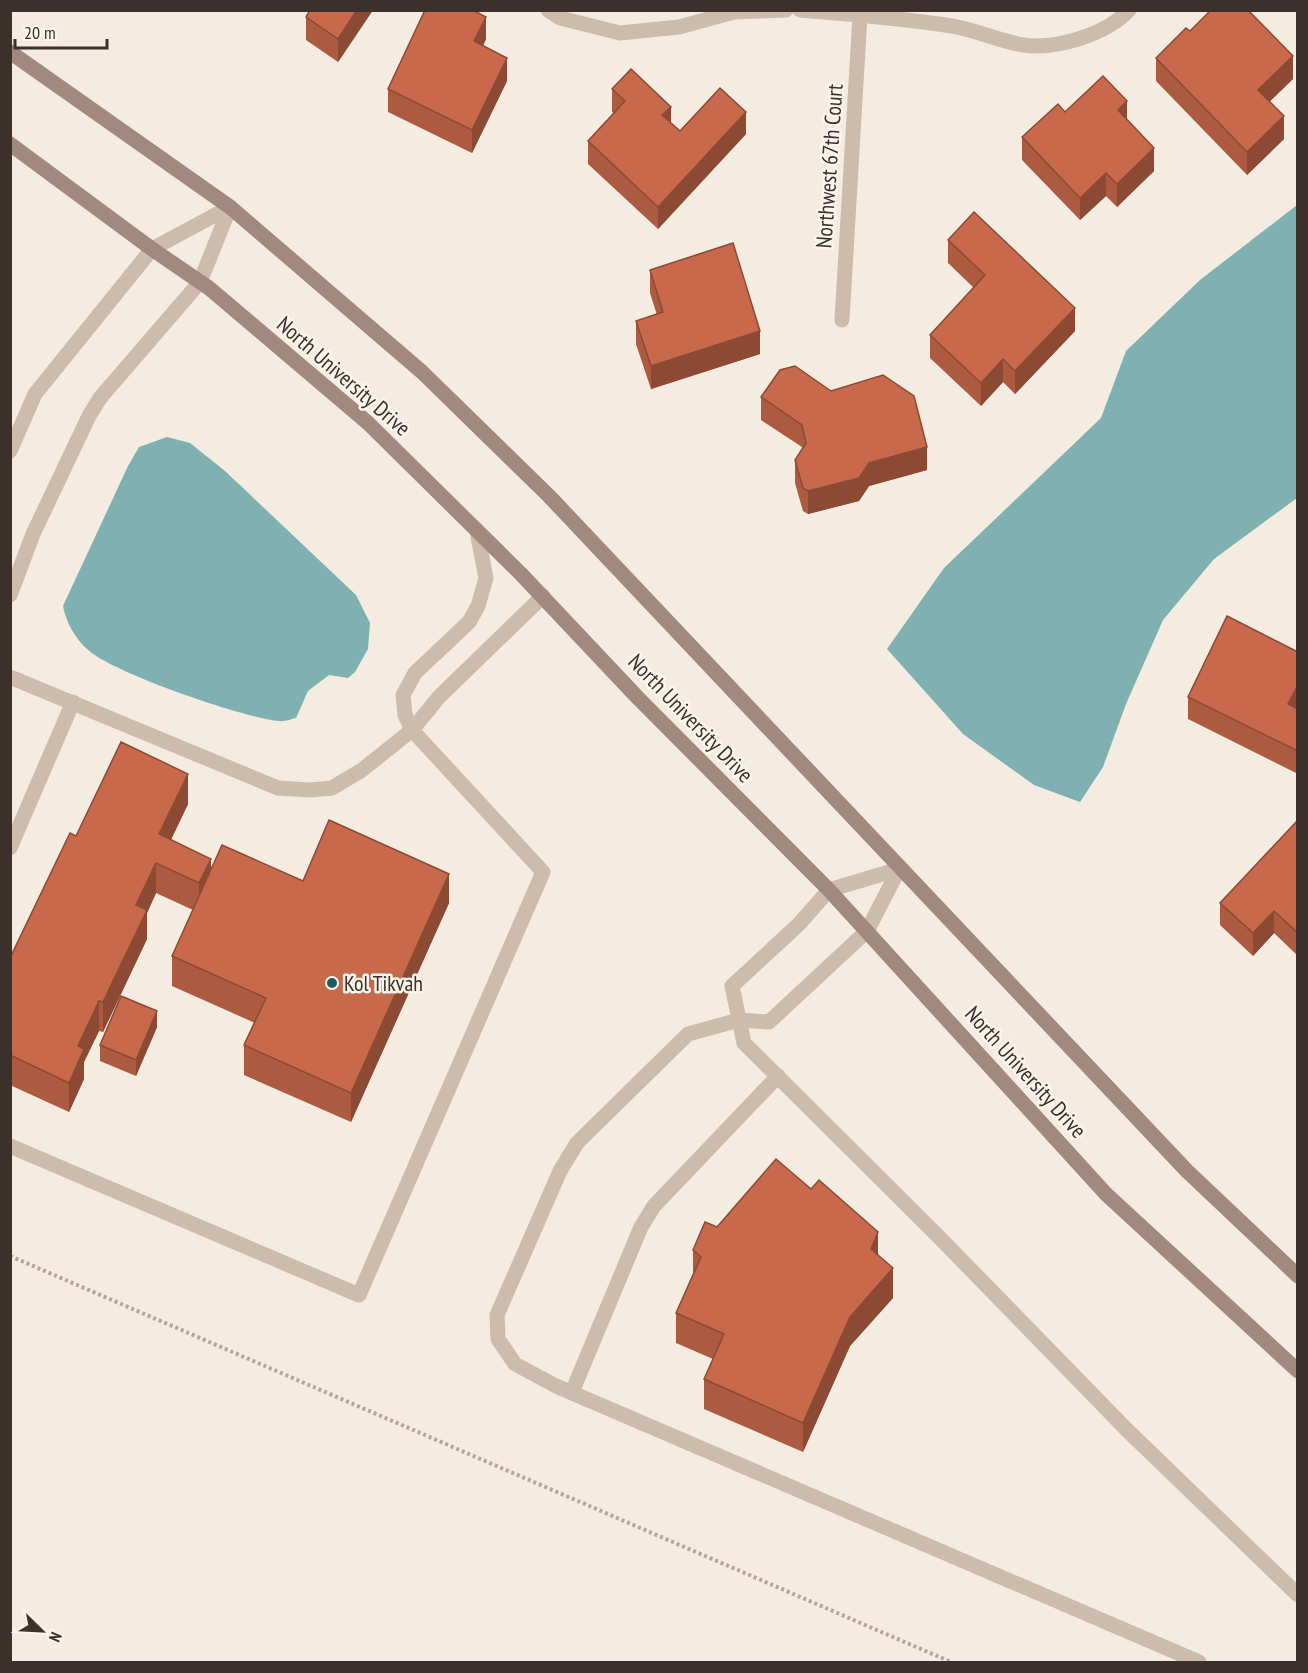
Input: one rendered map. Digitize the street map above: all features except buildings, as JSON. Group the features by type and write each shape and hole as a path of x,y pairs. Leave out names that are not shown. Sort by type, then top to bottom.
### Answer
{"main road":[{"name":"North University Drive","path":"10,52 230,207 422,372 549,496 899,869 1187,1171 1298,1276"},
{"name":"North University Drive","path":"10,144 200,282 368,423 543,596 638,698 829,890 1106,1194 1298,1371"}],"street":[{"path":"548,10 560,18 620,33 678,27 734,12 786,10"},
{"path":"800,10 954,27 1025,45 1072,42 1118,22 1129,10"},
{"name":"Northwest 67th Court","path":"842,320 860,15"},
{"path":"10,451 35,394 152,249 230,207"},
{"path":"10,595 33,534 89,416 100,398 200,282 230,207"},
{"path":"10,1146 358,1295 543,872 412,730 405,715 403,695 415,673 469,622 478,606 486,578 477,531"},
{"path":"10,677 278,788 310,790 332,788 362,770 412,730 439,697 543,596"},
{"path":"10,848 73,702"},
{"path":"899,869 829,890 799,924 732,986 744,1043 939,1237 1127,1430 1298,1595"},
{"path":"899,869 867,931 769,1022 739,1020 688,1034 577,1143 560,1171 496,1315 498,1339 515,1364 572,1392 1199,1662"},
{"path":"572,1392 641,1227 654,1206 777,1076"}],"path":[{"path":"10,1256 951,1662"}],"water":[{"path":"1297,205 1297,498 1214,559 1163,620 1126,704 1103,767 1080,802 1034,785 963,734 887,649 944,568 1101,418 1126,351 1200,280"},
{"path":"167,437 190,443 225,471 356,595 370,623 368,649 355,672 348,678 329,675 308,691 296,718 281,721 237,712 122,670 100,659 87,649 69,624 63,606 128,466 139,447"}],"place":[{"name":"Kol Tikvah","path":"332,983"}]}
